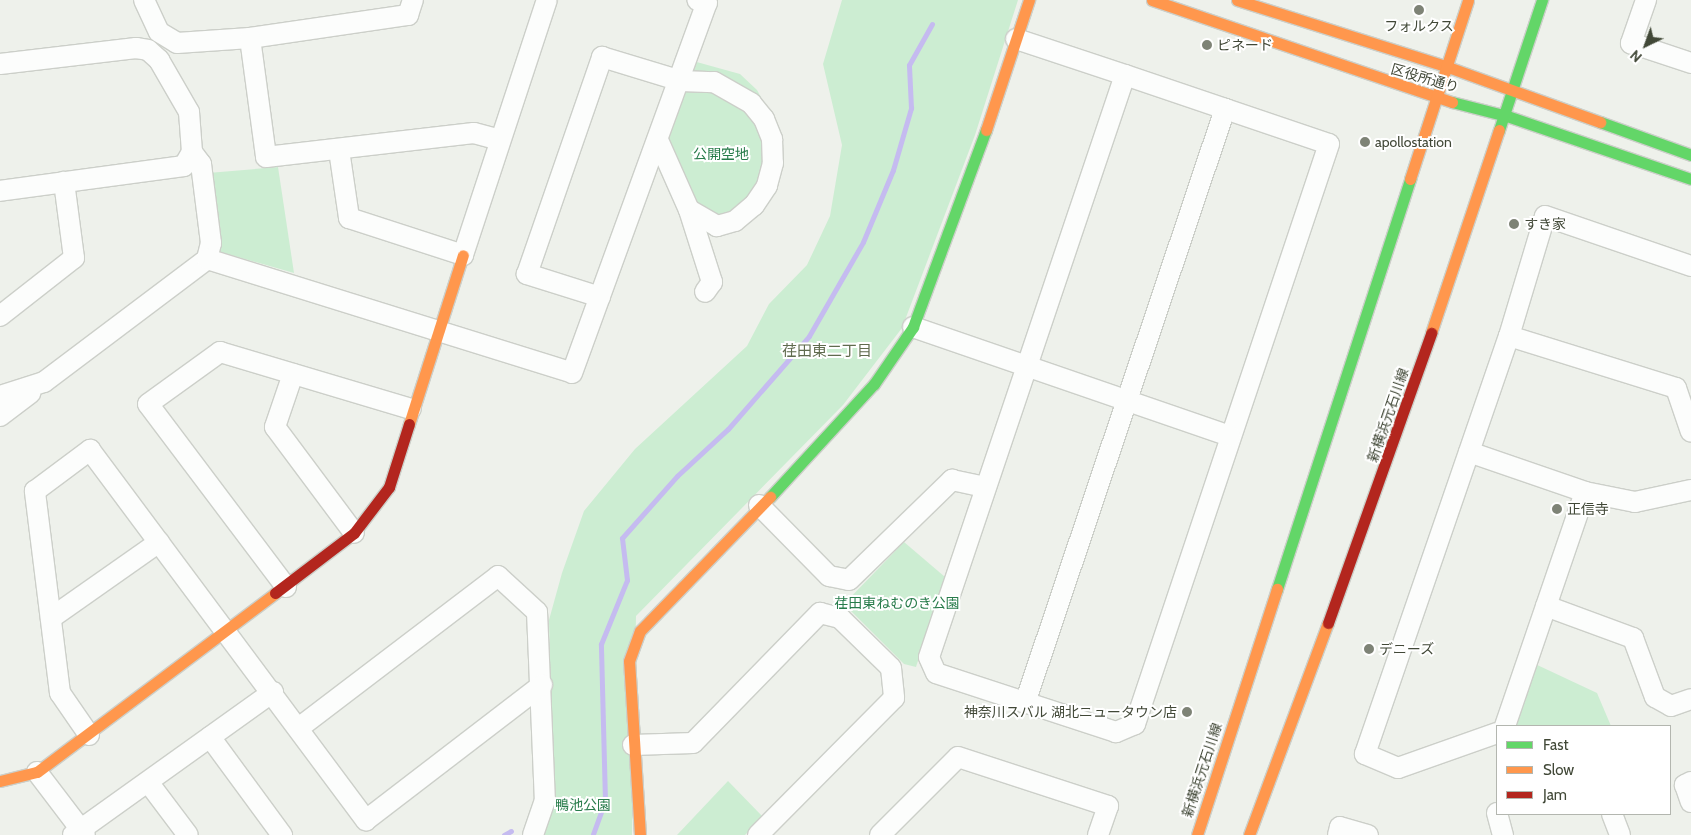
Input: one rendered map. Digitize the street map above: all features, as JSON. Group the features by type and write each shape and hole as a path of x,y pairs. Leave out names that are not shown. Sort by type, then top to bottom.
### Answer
{"street":[{"path":"144,0 158,32 177,43 250,38 408,15 413,0"},
{"path":"0,781 37,772 228,632 354,533 389,487 411,409 439,332 547,0"},
{"path":"207,259 572,373 681,81 707,3 697,0"},
{"path":"640,835 629,661 640,631 850,412 913,327 1029,0"},
{"name":"区役所通り","path":"1152,0 1438,97 1506,116 1691,179"},
{"name":"区役所通り","path":"1237,0 1448,67 1691,155"},
{"name":"新横浜元石川線","path":"1197,835 1448,67 1468,0"},
{"name":"新横浜元石川線","path":"1249,835 1394,445 1506,116 1542,0"},
{"path":"1646,0 1632,43 1691,63"},
{"path":"250,38 266,156 339,150 474,132 500,140"},
{"path":"1016,39 1125,75 1329,144 1135,724 1116,732 936,674 929,657 1023,366 1125,75"},
{"path":"0,64 148,50 159,60 189,112 192,152 201,164 211,243 207,259 0,416"},
{"path":"600,297 527,274 602,57 681,81 714,82 734,90 751,103 772,139 773,163 767,186 736,221 717,226 689,210"},
{"path":"1025,703 1224,109"},
{"path":"658,140 689,210 712,282 705,292"},
{"path":"339,150 349,218 463,255"},
{"path":"0,191 184,166 192,152"},
{"path":"0,316 74,258 64,182"},
{"path":"1496,733 1398,768 1365,754 1509,336 1545,216 1691,266"},
{"path":"913,327 1230,436"},
{"path":"1509,336 1676,388 1691,432"},
{"path":"286,587 148,404 220,352 411,409"},
{"path":"293,374 275,427 354,533"},
{"path":"0,396 44,382"},
{"path":"89,735 60,693 35,491 90,450 274,692 366,820 542,685"},
{"path":"1469,452 1585,492 1635,502 1691,490"},
{"path":"760,505 830,576 849,580 952,480 984,487"},
{"path":"1505,725 1585,492"},
{"path":"51,618 159,542"},
{"path":"300,727 498,576 537,612 542,685 546,800 533,835"},
{"path":"1546,606 1633,638 1655,697 1671,706 1691,699"},
{"path":"633,745 693,743 820,613 840,618 890,668 894,698 758,835"},
{"path":"37,772 80,834 148,782 274,692"},
{"path":"210,737 282,835"},
{"path":"880,835 958,757 1108,806 1098,835"},
{"path":"148,782 188,835"},
{"path":"1691,782 1684,785 1691,802"},
{"path":"1498,815 1503,835"},
{"path":"1612,815 1620,835"},
{"path":"1338,835 1340,826 1368,835"}],"green space":[{"name":"鴨池公園","path":"842,0 1018,0 975,135 902,328 843,405 636,616 632,835 540,835 553,806 549,620 562,573 584,511 635,449 747,346 769,304 807,265 830,216 842,145 823,64"},
{"name":"公開空地","path":"693,61 740,74 757,90 778,128 781,156 719,233 688,233 658,157"},
{"path":"278,167 294,273 217,251 208,173"},
{"name":"荏田東ねむのき公園","path":"904,542 945,577 916,667 904,664 844,604"},
{"path":"1533,663 1597,693 1611,725 1513,725"},
{"path":"728,781 763,817 745,835 677,835"}],"waterway":[{"path":"593,834 605,801 601,644 627,580 622,538 677,476 728,429 809,336 863,242 893,170 911,108 909,65 932,24"},
{"path":"504,835 511,831"}],"traffic: fast":[{"path":"1499,130 1542,0"},
{"path":"1452,102 1507,116 1691,179"},
{"path":"1600,122 1691,155"},
{"path":"770,497 874,384 913,327 986,130"},
{"path":"1277,589 1410,179"}],"traffic: slow":[{"path":"986,130 1029,0"},
{"path":"1152,0 1452,102"},
{"path":"1237,0 1448,67 1600,122"},
{"path":"1410,179 1468,0"},
{"path":"1431,333 1499,130"},
{"path":"409,424 463,255"},
{"path":"640,835 629,661 640,631 770,497"},
{"path":"1197,835 1277,589"},
{"path":"0,781 37,772 275,593"},
{"path":"1249,835 1328,623"}],"traffic: jam":[{"path":"1328,623 1431,333"},
{"path":"275,593 354,533 389,487 409,424"}],"place":[{"name":"フォルクス","path":"1419,10"},
{"name":"ピネード","path":"1207,45"},
{"name":"apollostation","path":"1365,142"},
{"name":"すき家","path":"1514,224"},
{"name":"正信寺","path":"1557,509"},
{"name":"デニーズ","path":"1369,649"},
{"name":"神奈川スバル 湖北ニュータウン店","path":"1187,712"}],"district":[{"name":"荏田東二丁目","path":"827,352"}]}
